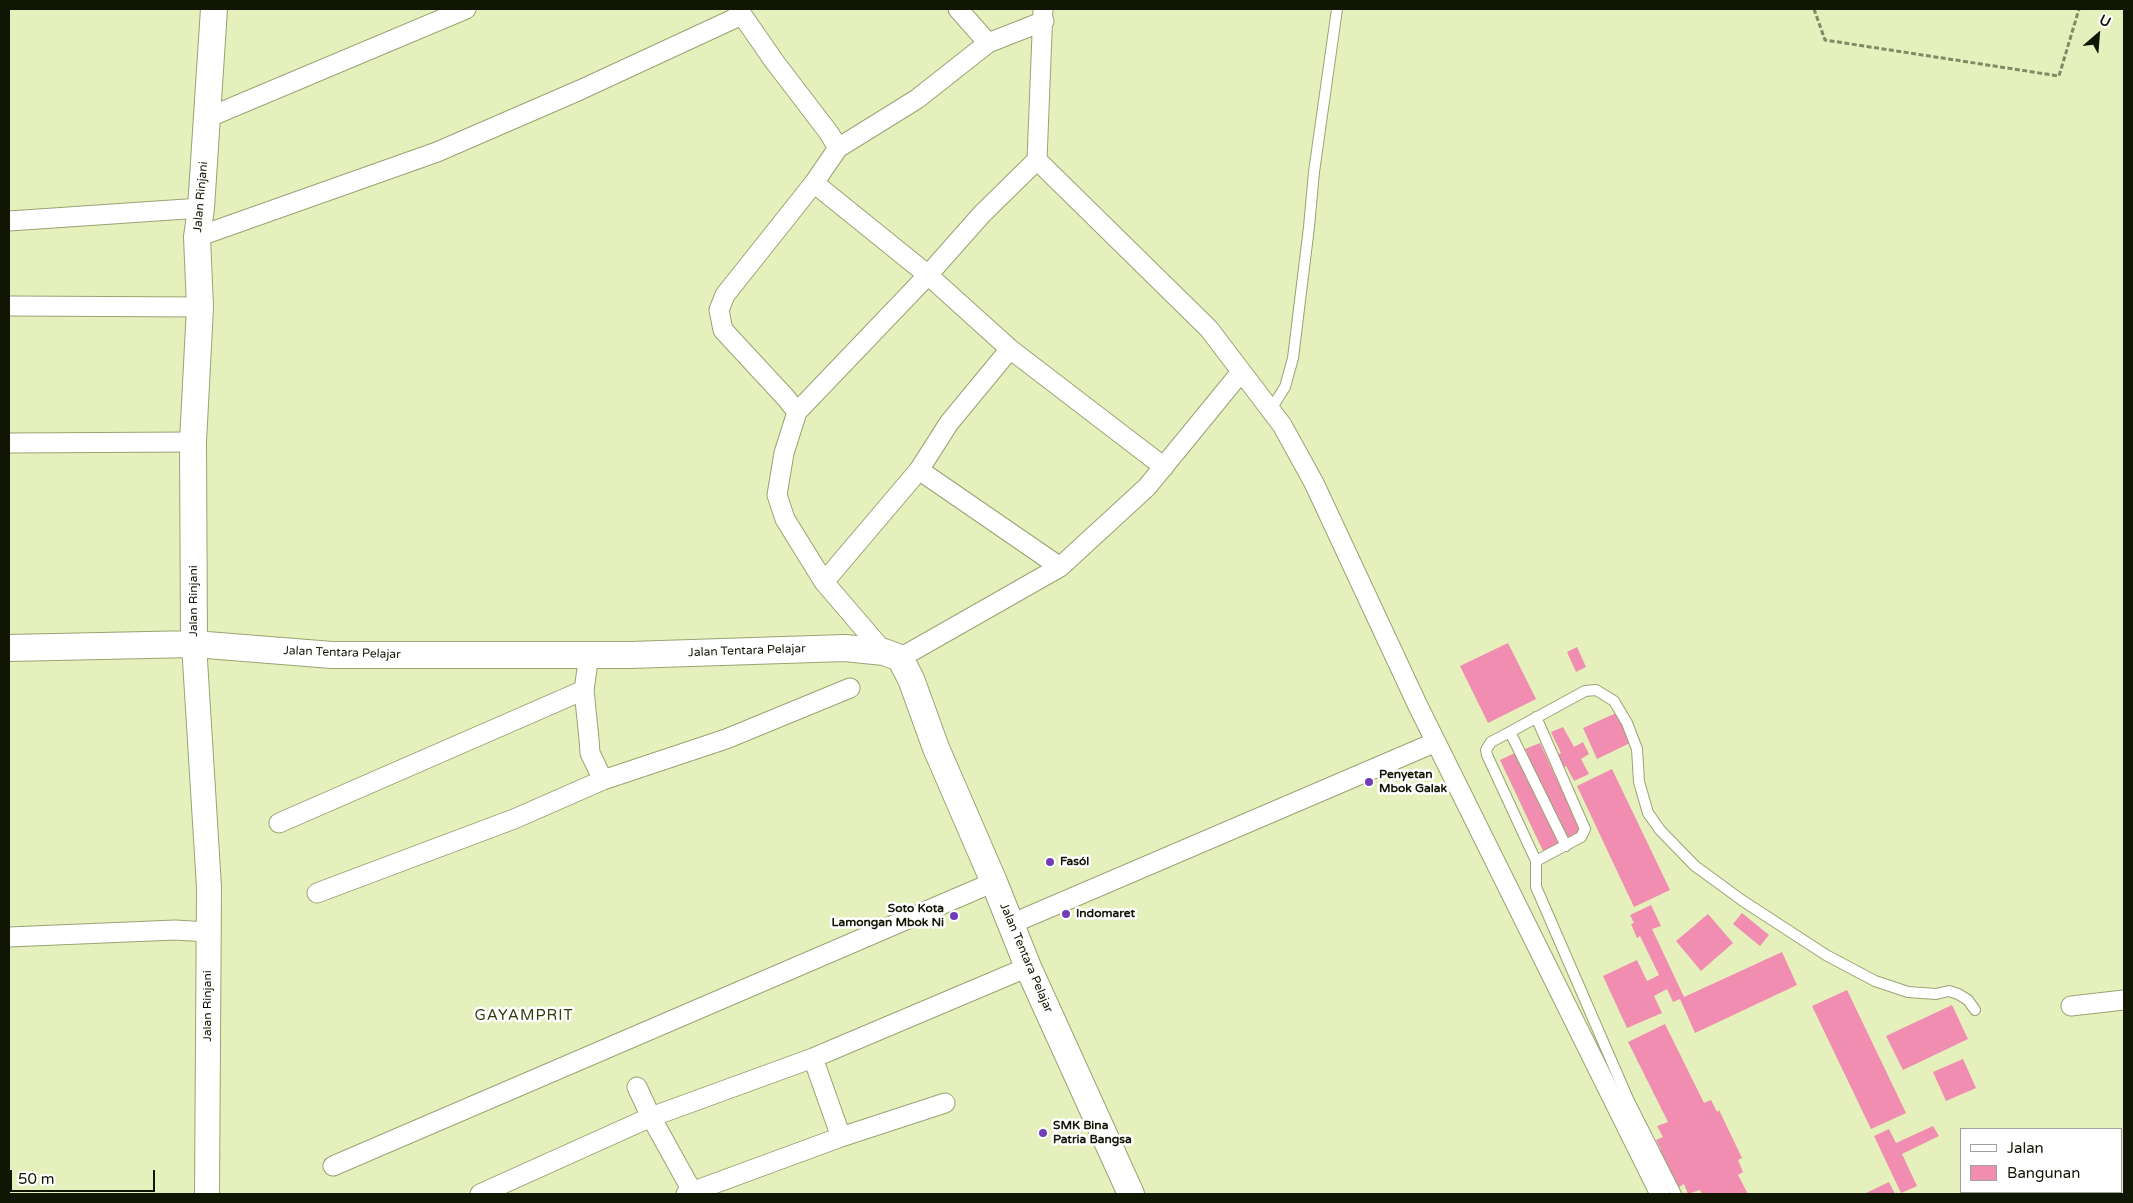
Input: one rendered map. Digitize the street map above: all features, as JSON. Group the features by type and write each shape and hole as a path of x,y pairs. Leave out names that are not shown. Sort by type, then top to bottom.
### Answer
{"main road":[{"name":"Jalan Rinjani","path":"194,644 193,442 200,307 197,237 201,208 214,9"},
{"name":"Jalan Tentara Pelajar","path":"9,648 194,644 332,655 589,655 845,648 892,655 911,679 936,748 994,882 1028,967 1131,1194"}],"street":[{"path":"207,118 466,9"},
{"path":"958,9 988,43"},
{"path":"197,237 437,152 580,90 740,12 838,148"},
{"path":"797,412 723,330 719,310 724,295 814,183 838,148 917,99 988,43 1044,15 1037,160 982,214 928,275 797,412 784,453 777,494 785,519 824,582 892,655 1060,568 1147,487 1241,372"},
{"path":"1037,160 1209,329 1282,425 1314,483 1436,742 1660,1194"},
{"path":"814,183 928,275 1010,349 1164,467"},
{"path":"9,220 201,208"},
{"path":"9,306 200,307"},
{"path":"824,582 919,470 949,423 1010,349"},
{"path":"9,443 193,442"},
{"path":"919,470 1060,568"},
{"name":"Jalan Rinjani","path":"194,644 209,887 208,1194"},
{"path":"589,655 584,690 590,753 603,780"},
{"path":"317,893 514,819 603,780 726,739 850,688"},
{"path":"279,823 584,690"},
{"path":"1011,924 1436,742"},
{"path":"333,1166 994,882"},
{"path":"9,937 175,930 208,932"},
{"path":"480,1194 651,1117 813,1058 1028,967"},
{"path":"2071,1006 2124,1000"},
{"path":"813,1058 842,1137"},
{"path":"637,1088 689,1193 842,1137 945,1103"}],"lane":[{"path":"1271,409 1285,387 1293,358 1314,172 1337,9"},
{"path":"1676,1194 1628,1099 1536,887 1536,861 1487,755 1486,750 1491,742 1585,691 1596,690 1614,701 1627,723 1637,749 1639,782 1648,814 1660,830 1695,866 1743,901 1826,955 1875,981 1908,992 1936,994 1949,991 1968,1000 1975,1010"},
{"path":"1536,717 1585,825 1581,837 1536,861"},
{"path":"1510,732 1566,846"}],"path":[{"path":"1814,9 1825,40 2059,76 2079,9"}],"building":[{"path":"1508,643 1536,699 1488,723 1460,666"},
{"path":"1577,647 1586,667 1576,672 1567,652"},
{"path":"1616,713 1630,743 1597,759 1583,728"},
{"path":"1563,727 1574,747 1583,742 1589,754 1581,759 1589,774 1574,781 1566,766 1563,768 1557,755 1561,753 1551,732"},
{"path":"1540,743 1582,834 1567,841 1525,749"},
{"path":"1517,752 1560,843 1543,851 1500,760"},
{"path":"1612,769 1670,890 1634,907 1577,786"},
{"path":"1651,905 1661,926 1652,929 1684,997 1782,952 1797,985 1695,1033 1680,999 1673,1002 1667,989 1654,996 1662,1013 1627,1028 1603,976 1637,960 1647,981 1659,975 1640,936 1637,938 1631,924 1634,923 1630,915"},
{"path":"1742,913 1769,935 1760,946 1733,924"},
{"path":"1708,914 1733,943 1701,971 1676,941"},
{"path":"1847,990 1906,1113 1871,1129 1812,1006"},
{"path":"1952,1005 1968,1039 1903,1070 1886,1036"},
{"path":"1665,1024 1704,1103 1711,1100 1717,1112 1719,1110 1742,1158 1738,1160 1743,1172 1738,1175 1748,1194 1702,1194 1700,1190 1688,1194 1684,1184 1679,1187 1674,1178 1670,1180 1656,1152 1661,1150 1656,1140 1663,1137 1657,1126 1668,1122 1628,1042"},
{"path":"1963,1059 1976,1088 1946,1101 1933,1072"},
{"path":"1933,1126 1939,1136 1902,1154 1917,1186 1901,1193 1874,1136 1889,1129 1896,1143"},
{"path":"1889,1182 1895,1194 1864,1194"}],"place":[{"name":"Penyetan Mbok Galak","path":"1369,782"},
{"name":"Fasól","path":"1050,862"},
{"name":"Indomaret","path":"1066,914"},
{"name":"Soto Kota Lamongan Mbok Ni","path":"954,916"},
{"name":"SMK Bina Patria Bangsa","path":"1043,1133"}],"district":[{"name":"GAYAMPRIT","path":"524,1016"}]}
